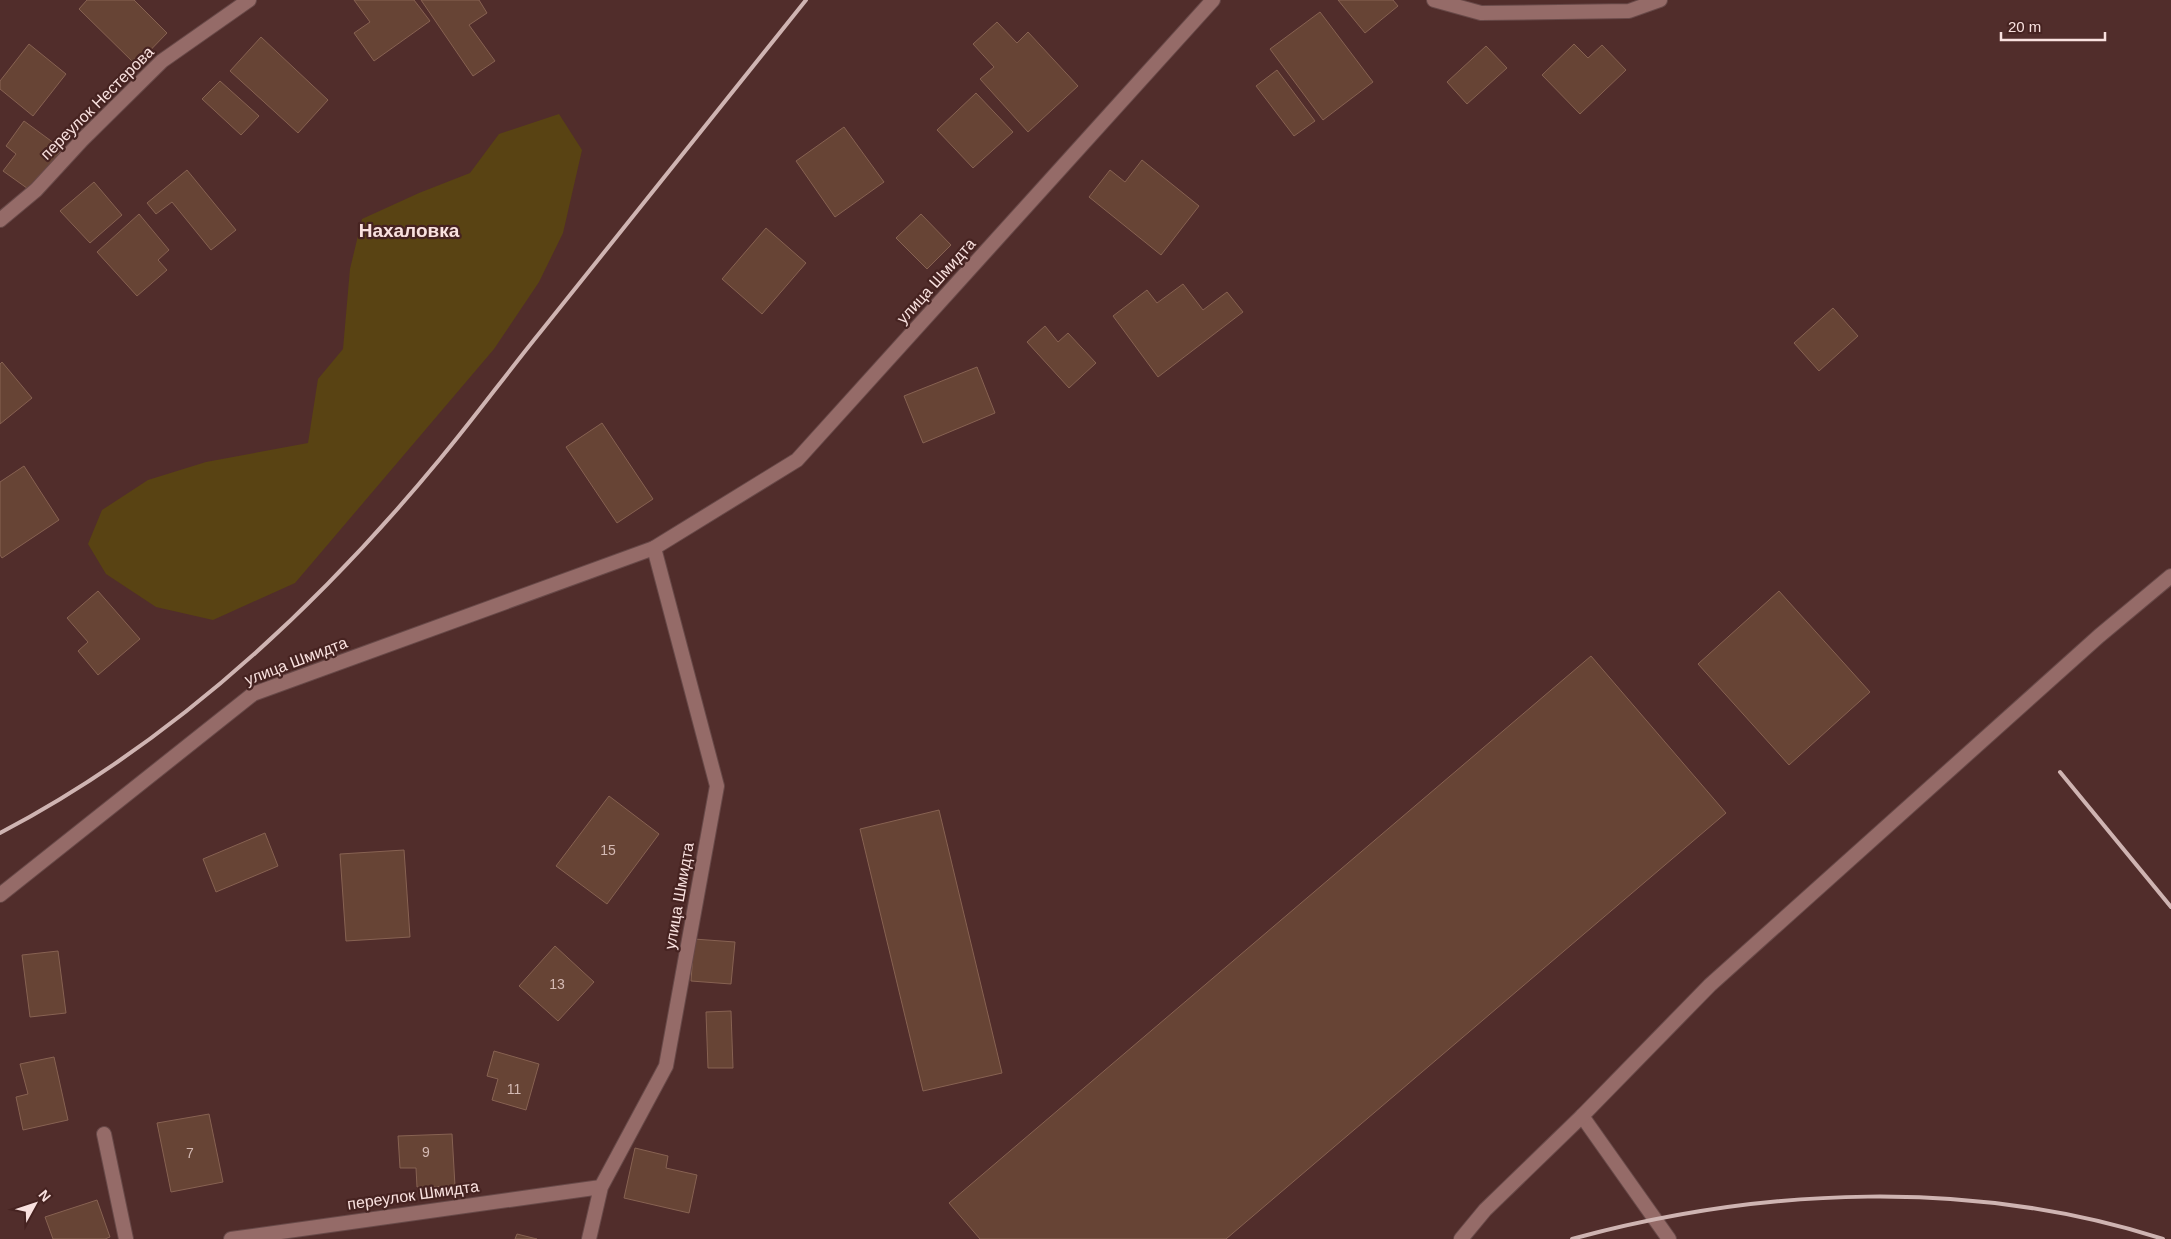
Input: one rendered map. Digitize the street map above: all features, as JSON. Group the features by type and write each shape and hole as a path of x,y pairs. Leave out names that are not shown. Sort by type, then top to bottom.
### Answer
{"street":[{"name":"переулок Нестерова","path":"0,220 36,190 82,140 162,62 249,0"},
{"name":"улица Шмидта","path":"0,895 253,694 654,548 797,460 1213,0"},
{"path":"1434,0 1480,13 1630,11 1660,0"},
{"name":"улица Шмидта","path":"589,1239 601,1187 666,1066 717,786 654,548"},
{"path":"1461,1239 1485,1210 1582,1116 1710,986 2099,636 2171,576"},
{"path":"1582,1116 1669,1239"},
{"path":"104,1134 126,1239"},
{"name":"переулок Шмидта","path":"230,1239 601,1187"}],"shaded area":[{"path":"559,114 582,150 563,233 539,282 494,349 295,583 213,620 156,607 106,574 88,544 102,510 148,480 206,462 308,443 318,379 343,349 350,269 362,219 419,193 470,173 499,134"}],"building":[{"path":"87,0 134,0 167,33 136,65 79,9"},
{"path":"354,0 414,0 430,21 374,61 354,33 370,22"},
{"path":"421,0 479,0 487,13 469,25 495,61 473,76"},
{"path":"1338,0 1393,0 1398,6 1365,33"},
{"path":"1320,12 1373,82 1323,120 1270,49"},
{"path":"997,22 1017,43 1028,32 1078,86 1028,132 980,79 994,67 973,44"},
{"path":"261,37 328,100 298,133 230,71"},
{"path":"29,44 66,74 33,116 0,89 0,81"},
{"path":"1574,44 1588,58 1602,45 1626,70 1580,114 1542,75"},
{"path":"1486,46 1507,68 1467,104 1447,82"},
{"path":"1277,70 1315,121 1294,136 1256,86"},
{"path":"220,81 259,116 241,135 202,99"},
{"path":"976,93 1013,132 973,168 937,130"},
{"path":"24,121 62,149 31,191 3,171 16,154 6,146"},
{"path":"844,127 884,182 835,217 796,161"},
{"path":"1142,160 1199,206 1161,255 1089,197 1110,170 1125,182"},
{"path":"187,170 236,230 211,250 172,202 156,214 147,203"},
{"path":"94,182 122,215 90,243 60,211"},
{"path":"139,214 169,250 158,260 167,270 137,296 97,252"},
{"path":"921,214 951,245 927,269 896,238"},
{"path":"766,228 806,263 762,314 722,279"},
{"path":"1183,284 1203,310 1227,292 1243,312 1158,377 1113,316 1147,290 1157,303"},
{"path":"1833,308 1858,336 1819,371 1794,343"},
{"path":"1045,326 1058,342 1068,333 1096,363 1069,388 1027,342"},
{"path":"2,362 32,398 0,424 0,364"},
{"path":"977,367 995,413 923,443 904,396"},
{"path":"602,423 653,499 617,523 566,447"},
{"path":"24,466 59,520 2,558 0,555 0,482"},
{"path":"98,591 140,639 98,675 78,651 88,642 67,618"},
{"path":"1779,591 1870,692 1789,765 1698,664"},
{"path":"1591,656 1726,813 1226,1239 980,1239 949,1203"},
{"path":"609,796 659,834 607,904 556,866"},
{"path":"939,810 1002,1073 923,1091 860,829"},
{"path":"265,833 278,866 216,892 203,859"},
{"path":"404,850 410,937 346,941 340,854"},
{"path":"694,939 735,942 731,984 691,981"},
{"path":"555,946 594,982 558,1021 519,986"},
{"path":"58,951 66,1013 30,1017 22,955"},
{"path":"731,1011 733,1068 708,1068 706,1012"},
{"path":"494,1051 539,1064 526,1110 492,1100 498,1079 487,1076"},
{"path":"54,1057 68,1120 23,1130 16,1097 28,1094 20,1064"},
{"path":"209,1114 223,1182 171,1192 157,1123"},
{"path":"452,1134 455,1186 417,1187 416,1168 400,1168 398,1136"},
{"path":"635,1148 668,1156 666,1168 697,1175 689,1213 624,1198"},
{"path":"97,1200 110,1237 105,1239 53,1239 45,1217"},
{"path":"517,1234 537,1239 515,1239"}],"railway":[{"path":"0,833 63,797 124,758 182,714 238,668 344,568 453,443 806,0"},
{"path":"2060,772 2171,907"},
{"path":"1572,1239 1644,1222 1718,1208 1793,1200 1868,1197 1943,1198 2017,1206 2091,1219 2163,1239"}],"district":[{"name":"Нахаловка","path":"409,230"}]}
